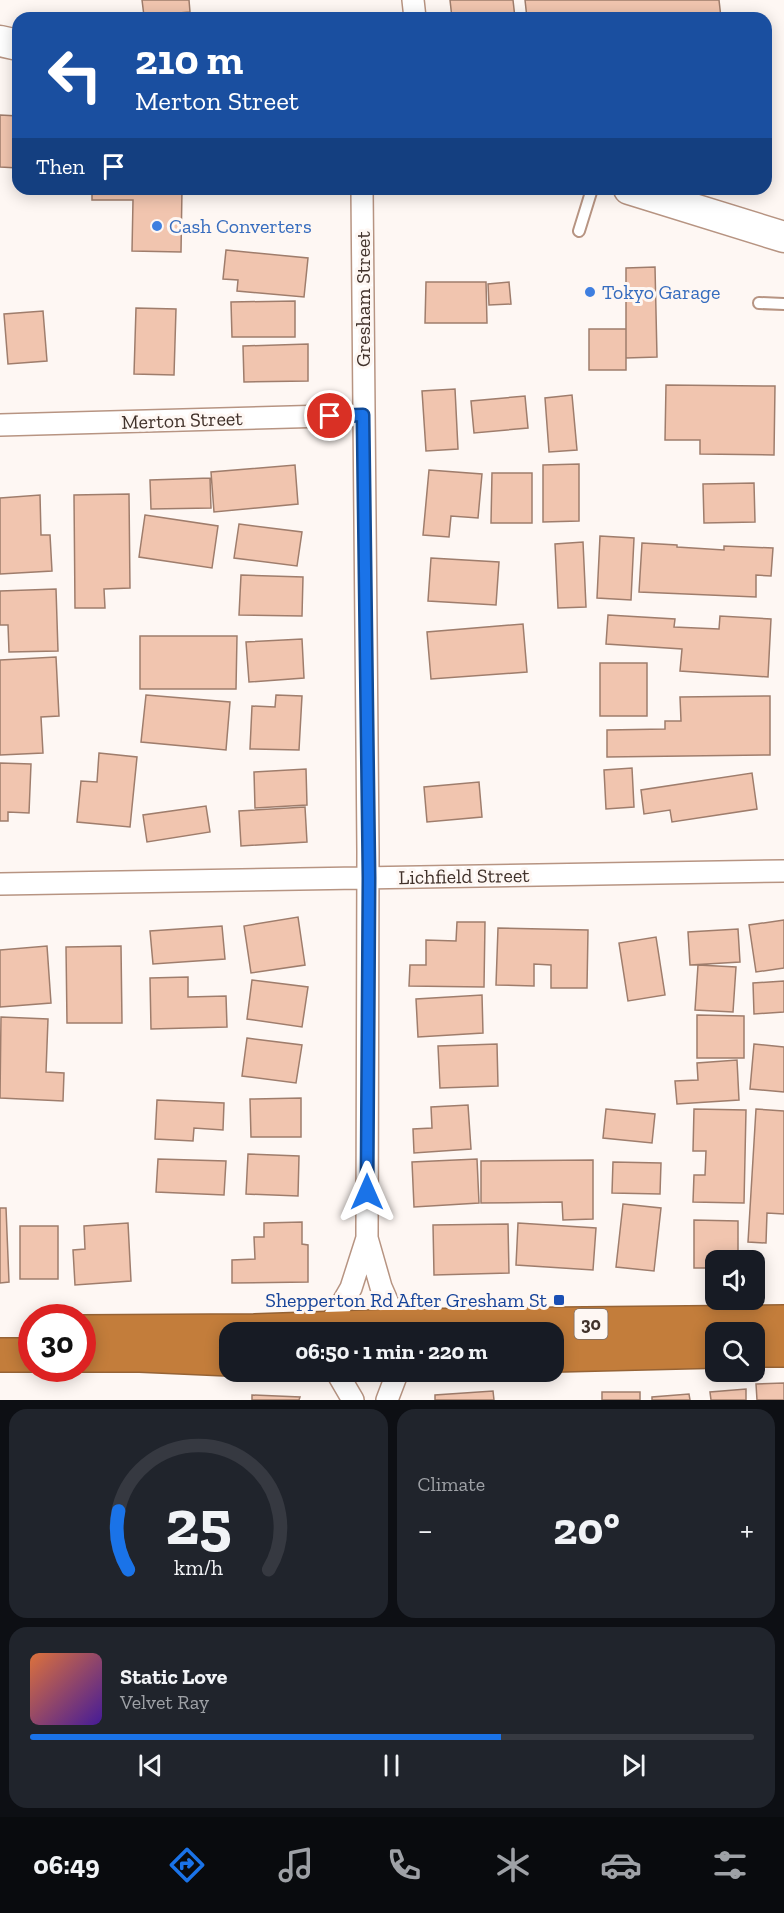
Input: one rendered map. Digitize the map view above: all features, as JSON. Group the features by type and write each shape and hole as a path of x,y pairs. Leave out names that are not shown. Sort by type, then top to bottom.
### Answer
{"highway":[{"name":"30","path":"564,1324 784,1322"},
{"name":"30","path":"96,1332 219,1331"},
{"path":"0,1332 18,1332"},
{"path":"765,1350 784,1350"},
{"name":"30","path":"564,1355 705,1351"},
{"path":"0,1355 18,1355"},
{"path":"96,1355 219,1359"}],"main road":[{"path":"671,195 784,237"}],"street":[{"name":"Gresham Street","path":"362,195 369,878 367,1238 381,1287 396,1322"},
{"name":"Merton Street","path":"0,425 363,415"},
{"name":"Lichfield Street","path":"0,884 784,871"},
{"name":"Gresham Street","path":"331,1322 351,1288 367,1238"},
{"path":"342,1382 352,1400"},
{"path":"387,1400 394,1382"}],"lane":[{"path":"579,231 590,195"},
{"path":"759,303 784,304"}],"building":[{"path":"142,0 189,0 190,12 144,12"},
{"path":"450,0 513,0 514,12 451,12"},
{"path":"525,0 719,0 720,12 526,12"},
{"path":"0,115 12,116 12,168 0,167"},
{"name":"Cash Converters","path":"92,195 182,195 181,252 132,251 133,200 92,200"},
{"path":"226,250 308,258 304,297 237,291 238,280 223,279"},
{"path":"655,267 657,357 626,358 626,268"},
{"path":"426,282 486,282 487,323 425,323"},
{"path":"509,282 511,304 489,305 488,284"},
{"path":"295,301 295,337 232,337 231,302"},
{"path":"136,308 176,309 174,375 134,374"},
{"path":"43,311 47,361 8,364 4,314"},
{"path":"589,329 626,329 626,370 589,370"},
{"path":"308,344 308,381 244,382 243,346"},
{"path":"666,385 775,386 774,455 700,454 700,440 665,440"},
{"path":"455,389 458,449 426,451 422,391"},
{"path":"572,395 577,450 549,452 545,398"},
{"path":"525,396 528,428 474,433 471,401"},
{"path":"579,464 579,521 543,522 543,465"},
{"path":"295,465 298,504 214,512 211,472"},
{"path":"429,470 482,474 478,518 451,516 449,537 423,535"},
{"path":"492,473 532,473 532,523 491,523"},
{"path":"210,478 211,508 151,509 150,480"},
{"path":"754,483 755,522 704,523 703,484"},
{"path":"129,494 130,588 104,589 105,608 75,608 74,495"},
{"path":"40,495 41,535 50,535 52,571 0,574 0,498"},
{"path":"145,515 218,526 212,568 139,557"},
{"path":"239,524 302,532 297,566 234,558"},
{"path":"600,536 634,538 631,600 597,598"},
{"path":"583,542 586,607 558,608 555,544"},
{"path":"642,543 724,550 724,546 773,548 771,576 756,575 756,597 639,592"},
{"path":"431,558 499,562 496,605 428,601"},
{"path":"241,575 303,577 302,616 239,615"},
{"path":"56,589 58,651 9,652 8,625 0,625 0,591"},
{"path":"608,615 675,619 674,627 719,629 720,616 771,619 768,677 680,671 682,649 606,644"},
{"path":"523,624 527,672 431,679 427,632"},
{"path":"140,636 237,636 236,689 140,689"},
{"path":"302,639 304,678 249,682 246,642"},
{"path":"56,657 59,716 41,717 43,753 0,755 0,660"},
{"path":"600,663 647,663 647,716 600,716"},
{"path":"146,695 230,702 226,750 141,742"},
{"path":"276,695 302,696 299,750 250,749 252,706 275,707"},
{"path":"770,696 770,755 607,757 607,730 665,729 665,721 681,721 680,697"},
{"path":"99,753 137,757 130,827 77,822 81,781 97,782"},
{"path":"0,763 31,764 29,813 8,812 8,821 0,821"},
{"path":"632,768 634,807 606,809 604,770"},
{"path":"306,769 307,805 255,808 254,772"},
{"path":"752,773 757,809 672,822 670,810 644,814 641,790"},
{"path":"479,782 482,817 427,822 424,787"},
{"path":"206,806 210,832 147,842 143,815"},
{"path":"305,807 307,842 241,846 239,811"},
{"path":"298,917 305,965 251,973 244,926"},
{"path":"784,920 784,968 756,972 749,925"},
{"path":"457,922 485,922 484,987 409,986 410,965 426,965 426,940 456,941"},
{"path":"222,926 225,959 153,964 150,931"},
{"path":"498,928 588,930 587,988 551,988 551,965 534,964 534,986 496,985"},
{"path":"738,929 740,962 690,965 688,932"},
{"path":"656,937 665,995 628,1001 619,943"},
{"path":"47,946 51,1003 0,1007 0,950"},
{"path":"121,946 122,1023 67,1023 66,947"},
{"path":"698,965 736,967 733,1012 695,1010"},
{"path":"188,977 188,997 226,996 227,1027 151,1029 150,978"},
{"path":"252,980 308,987 302,1027 247,1019"},
{"path":"784,981 784,1012 754,1014 753,983"},
{"path":"482,995 483,1033 418,1037 416,999"},
{"path":"697,1015 744,1016 744,1058 697,1058"},
{"path":"1,1017 48,1019 46,1072 64,1073 63,1101 0,1098"},
{"path":"247,1038 302,1045 296,1083 242,1076"},
{"path":"497,1044 498,1086 440,1088 438,1046"},
{"path":"754,1044 784,1047 784,1092 750,1089"},
{"path":"737,1060 739,1100 677,1104 675,1081 698,1080 697,1063"},
{"path":"301,1098 301,1137 251,1137 250,1099"},
{"path":"157,1100 224,1103 223,1130 194,1128 193,1141 155,1139"},
{"path":"468,1105 471,1149 414,1153 413,1129 432,1128 431,1107"},
{"path":"606,1109 655,1114 652,1143 603,1138"},
{"path":"694,1109 746,1110 744,1203 693,1202 694,1175 705,1175 706,1151 693,1151"},
{"path":"756,1109 784,1111 784,1214 767,1213 766,1243 748,1242"},
{"path":"248,1154 299,1156 298,1196 246,1194"},
{"path":"158,1159 226,1161 224,1195 156,1192"},
{"path":"477,1159 479,1203 414,1207 412,1162"},
{"path":"593,1160 593,1219 563,1220 562,1202 481,1203 481,1161"},
{"path":"613,1162 661,1163 660,1194 612,1193"},
{"path":"623,1204 661,1208 654,1271 616,1267"},
{"path":"0,1208 6,1208 9,1282 0,1283"},
{"path":"694,1220 738,1221 738,1250 705,1250 705,1268 694,1268"},
{"path":"302,1222 302,1244 308,1245 308,1282 232,1283 232,1260 255,1259 254,1237 264,1237 264,1223"},
{"path":"128,1223 131,1281 75,1285 73,1250 85,1249 84,1226"},
{"path":"518,1223 596,1228 593,1270 516,1265"},
{"path":"508,1224 509,1273 434,1275 433,1225"},
{"path":"20,1226 58,1226 58,1279 20,1279"},
{"path":"784,1383 784,1400 757,1400 756,1384"},
{"path":"746,1389 746,1400 711,1400 710,1392"},
{"path":"493,1391 494,1400 435,1400 435,1395"},
{"path":"602,1392 640,1392 640,1400 602,1400"},
{"path":"689,1394 690,1400 652,1400 652,1397"},
{"path":"252,1395 300,1397 299,1400 252,1400"}],"place":[{"name":"Cash Converters","path":"157,226"},
{"name":"Tokyo Garage","path":"590,292"},
{"name":"Shepperton Rd After Gresham St","path":"559,1300"}],"route":[{"path":"330,416 363,415 369,878 367,1192"}]}
